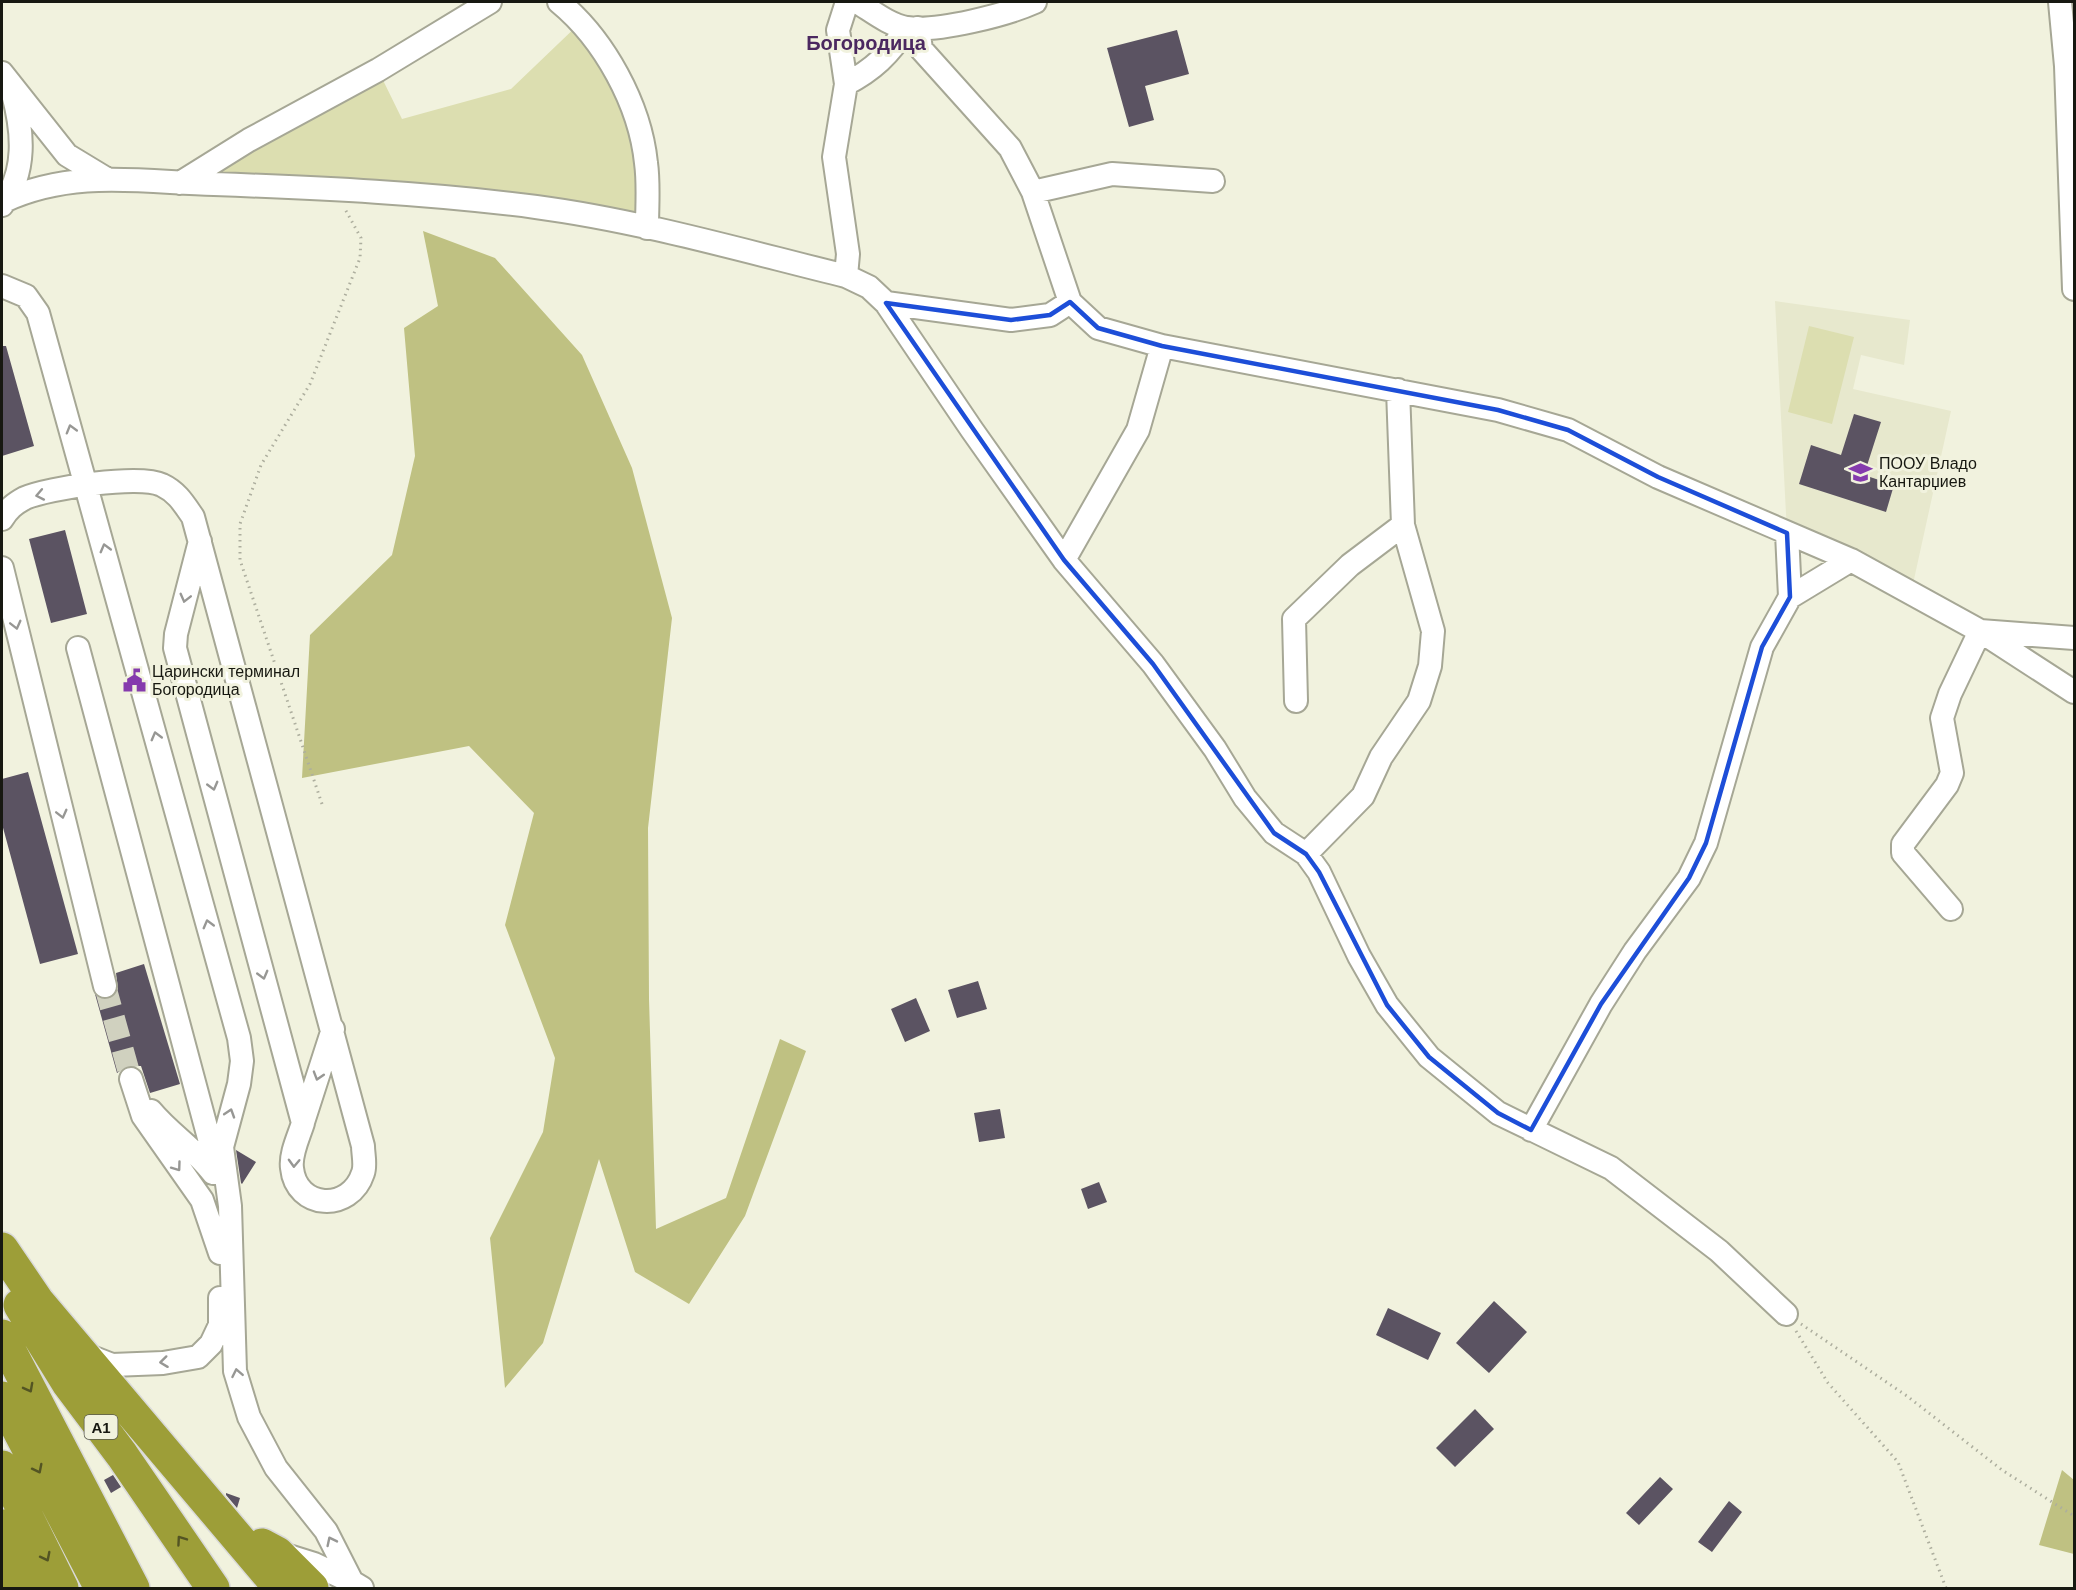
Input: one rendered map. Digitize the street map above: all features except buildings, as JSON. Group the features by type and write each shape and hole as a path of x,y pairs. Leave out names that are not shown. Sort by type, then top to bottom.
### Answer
{"highway":[{"path":"2,1250 38,1302 280,1588"},
{"path":"2,1250 31,1305 78,1375 205,1526 250,1588"},
{"name":"A1","path":"2,1259 22,1311 68,1383 122,1455 213,1588"},
{"path":"2,1336 66,1491 101,1588"},
{"path":"2,1398 133,1588"},
{"path":"12,1515 66,1491 122,1455"},
{"path":"2,1467 12,1515 36,1588"},
{"path":"12,1515 62,1588"},
{"path":"224,1524 277,1553 312,1588"},
{"path":"2,1575 8,1588"}],"street":[{"path":"180,183 249,140 378,70 490,2"},
{"path":"559,2 582,21 614,72 637,117 646,163 647,228"},
{"path":"846,276 848,254 834,157 846,84 838,30 847,2"},
{"path":"857,2 889,22 912,28 981,20 1035,2"},
{"path":"2060,2 2066,66 2074,290"},
{"path":"846,84 871,71 912,28"},
{"path":"912,28 921,50 1010,148 1033,192 1070,302 1098,328 1162,346 1498,410 1568,430 1658,477 1851,560 1980,631 2074,692"},
{"path":"7,80 67,154 105,178"},
{"path":"3,203 17,176 22,148 20,120 7,80"},
{"path":"1033,192 1112,174 1213,181"},
{"path":"3,203 48,184 105,178 308,188 536,207 647,228 846,276 869,287 886,303 1064,560 1153,664 1215,749 1245,798 1274,833 1306,854 1320,872 1359,956 1388,1005 1429,1057 1498,1113 1611,1168 1719,1251 1786,1314"},
{"path":"2,286 26,296 38,313 88,485 239,1038 242,1061 239,1084 225,1127 218,1172 221,1207 220,1325 211,1344 198,1357 163,1363 112,1365 80,1352"},
{"path":"886,303 1011,320 1050,315 1070,302"},
{"path":"1064,560 1138,430 1162,346"},
{"path":"1306,854 1363,796 1381,757 1419,701 1430,666 1433,632 1403,525 1398,390"},
{"path":"2,519 9,507 28,497 88,485 136,479 161,484 180,497 193,517 333,1029 363,1146 364,1171 356,1189 340,1201 328,1202 309,1196 296,1183 291,1167 333,1029"},
{"path":"1296,701 1294,619 1350,565 1403,525"},
{"path":"1787,533 1790,597"},
{"path":"200,541 176,634 175,648 303,1123"},
{"path":"1531,1130 1606,995 1635,951 1689,878 1706,843 1762,647 1790,597 1851,560"},
{"path":"2,568 105,986"},
{"path":"1980,631 2074,638"},
{"path":"1951,909 1903,853 1903,844 1947,785 1952,773 1942,718 1980,631"},
{"path":"78,648 218,1172 230,1206 235,1371 249,1417 276,1468 326,1531 356,1586"},
{"path":"218,1172 162,1125 144,1103 130,1074 143,1116 202,1200 220,1253"},
{"path":"277,1553 315,1564 356,1586"}],"path":[{"path":"308,188 332,198 345,209 361,238 360,258 310,384 261,465 240,524 240,560 322,804"},
{"path":"1786,1314 1907,1396 2002,1470 2074,1516"},
{"path":"1786,1314 1828,1383 1898,1462 1946,1588"}],"highlighted area":[{"path":"1070,302 1098,328 1162,346 1498,410 1568,430 1658,477 1787,533 1790,597 1762,647 1706,843 1689,878 1601,1004 1531,1130 1498,1113 1429,1057 1387,1005 1319,872 1306,854 1274,833 1153,664 1064,560 886,303 1011,320 1050,315"}],"shaded area":[{"name":"ПООУ Владо Кантарџиев","path":"1775,301 1910,320 1904,365 1861,355 1853,389 1951,411 1911,593 1787,533"}],"green space":[{"path":"582,21 637,116 647,228 536,207 180,183 378,70 402,119 511,89"},
{"path":"423,231 495,258 582,355 632,468 672,618 648,828 649,999 656,1229 726,1198 780,1039 806,1051 745,1216 689,1304 635,1272 599,1159 543,1343 505,1388 490,1238 543,1132 555,1058 505,925 534,813 469,746 302,778 310,635 392,555 415,456 404,328 438,306"},
{"path":"1809,326 1854,337 1832,424 1788,412"},
{"path":"2062,1470 2074,1480 2074,1554 2039,1545"}],"tunnel":[{"path":"105,986 128,1069"}],"place":[{"name":"ПООУ Владо Кантарџиев","path":"1861,472"},
{"name":"Царински терминал Богородица","path":"134,680"}],"district":[{"name":"Богородица","path":"866,43"}]}
